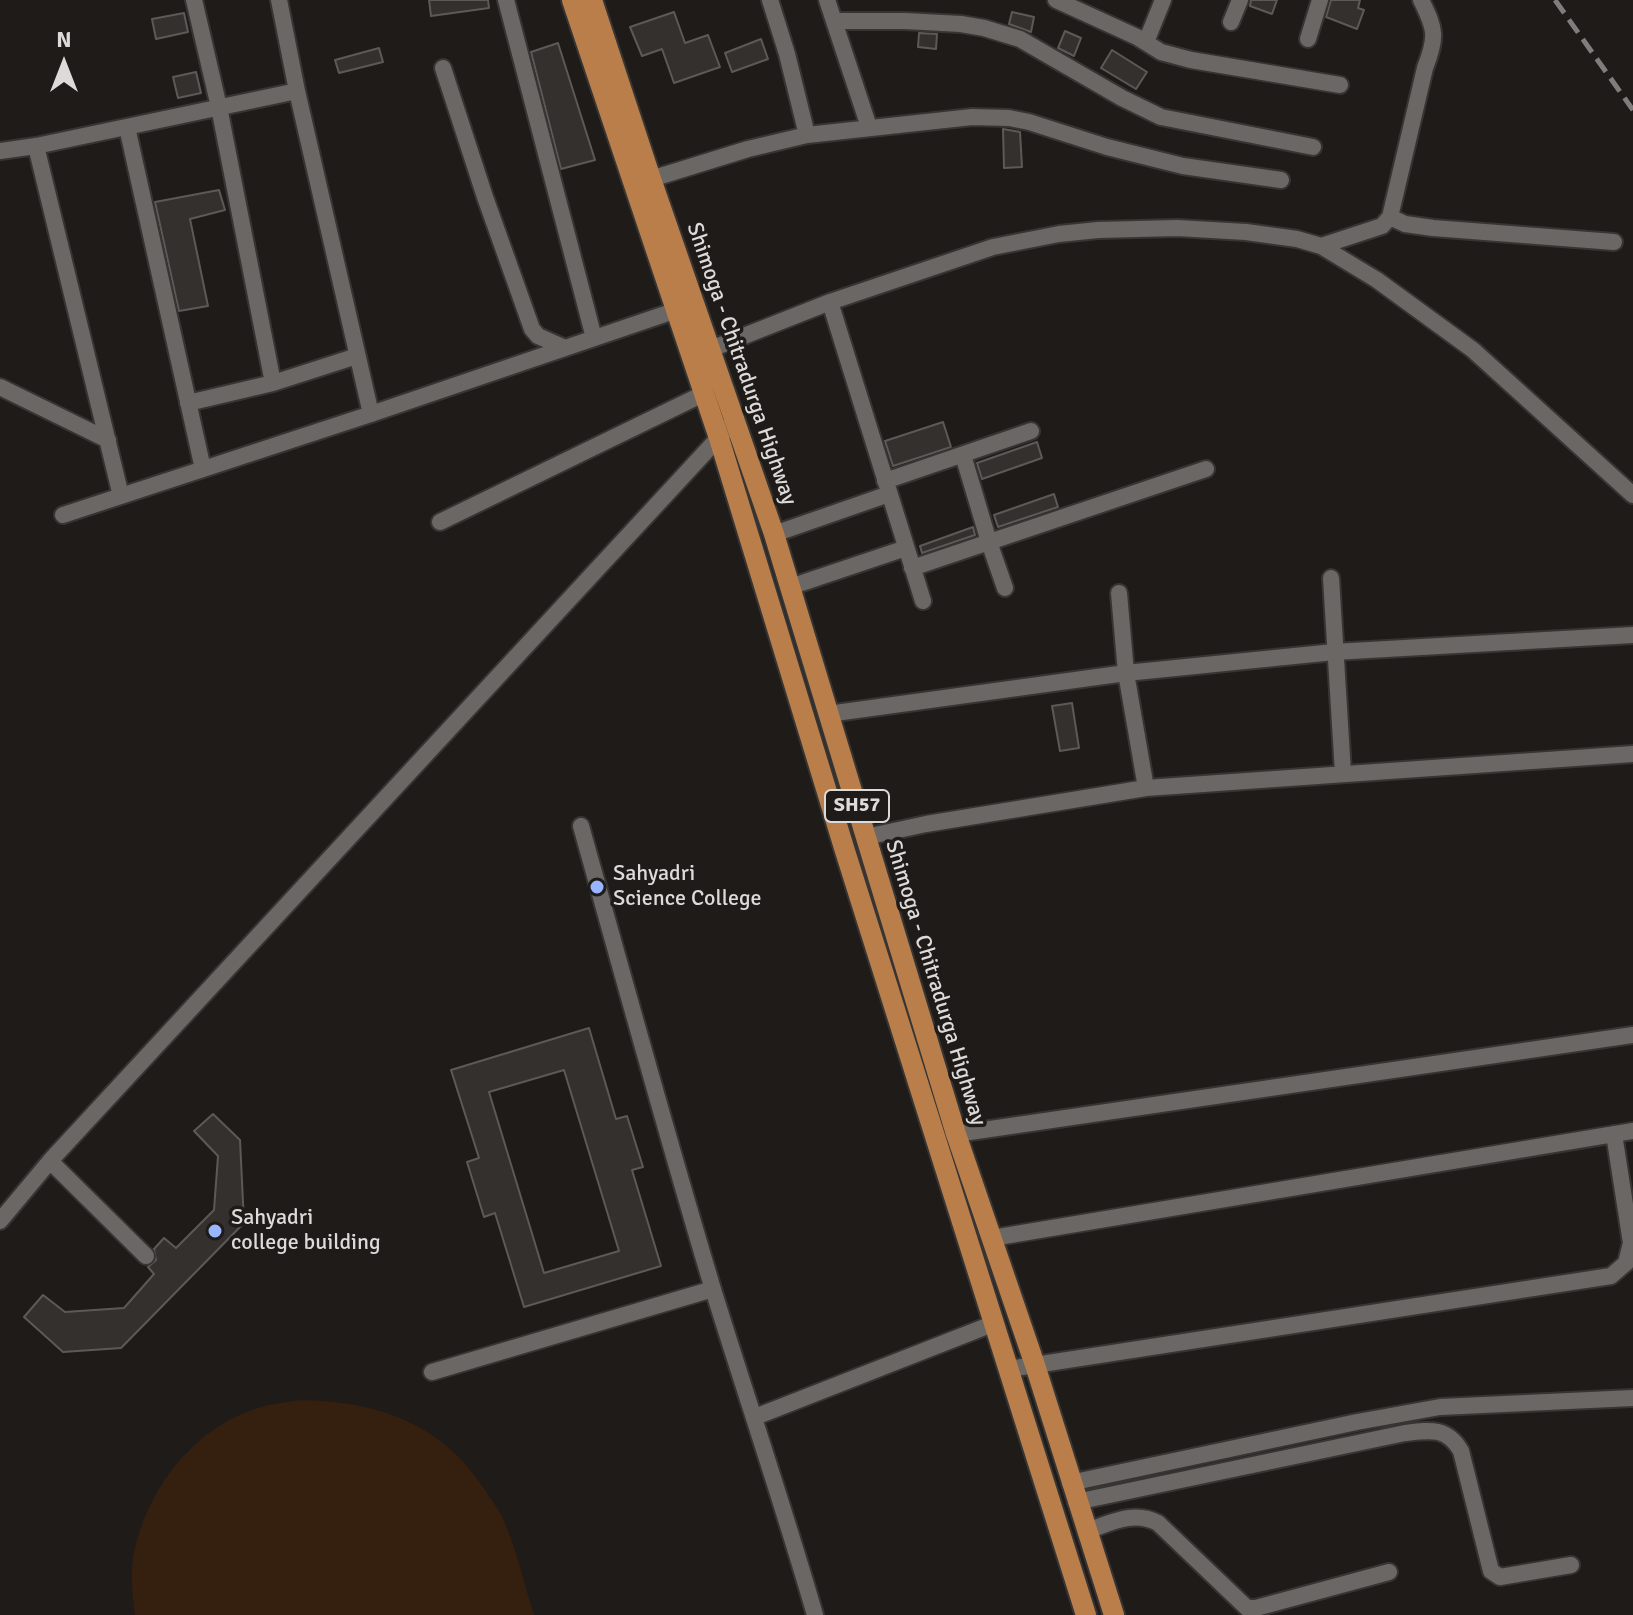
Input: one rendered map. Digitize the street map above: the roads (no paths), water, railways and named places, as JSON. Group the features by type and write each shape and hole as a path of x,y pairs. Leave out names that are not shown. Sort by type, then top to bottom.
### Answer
{"main road":[{"name":"Shimoga - Chitradurga Highway","path":"572,0 719,438 845,851 1086,1615"},
{"name":"Shimoga - Chitradurga Highway","path":"592,0 774,534 956,1134 1035,1365 1114,1615"}],"street":[{"path":"194,0 219,107 273,383"},
{"path":"279,0 371,414"},
{"path":"506,0 594,338"},
{"path":"770,0 807,135"},
{"path":"827,0 869,127"},
{"path":"1056,0 1161,52 1191,60 1340,85"},
{"path":"1146,42 1163,0"},
{"path":"1231,22 1240,0"},
{"path":"1308,39 1320,0"},
{"path":"1321,246 1382,226 1390,217 1425,68 1434,45 1433,24 1421,0"},
{"path":"834,21 905,21 984,28 1020,39 1161,117 1313,147"},
{"path":"443,68 532,329 538,336 565,348"},
{"path":"0,151 297,91"},
{"path":"651,179 748,149 807,135 958,118 1009,118 1183,166 1281,180"},
{"path":"127,127 203,469"},
{"path":"36,146 121,496"},
{"path":"1390,217 1405,224 1433,228 1614,242"},
{"path":"711,349 830,302 993,247 1072,232 1177,228 1297,239 1321,246 1377,280 1473,350 1633,495"},
{"path":"830,302 923,601"},
{"path":"63,515 674,311"},
{"path":"188,403 273,383 357,356"},
{"path":"0,387 108,440"},
{"path":"440,522 703,394"},
{"path":"0,1221 50,1161 735,420"},
{"path":"774,534 963,455 1031,431"},
{"path":"963,455 1005,588"},
{"path":"912,568 1206,469"},
{"path":"790,587 906,548"},
{"path":"1331,578 1343,773"},
{"path":"1119,593 1126,673 1146,788"},
{"path":"828,714 1126,673 1334,652 1633,635"},
{"path":"866,837 926,824 1146,788 1633,754"},
{"path":"581,826 713,1289 815,1615"},
{"path":"956,1134 1633,1035"},
{"path":"992,1238 1633,1131"},
{"path":"1009,1369 1611,1276 1629,1269 1632,1243 1614,1134"},
{"path":"50,1161 146,1256"},
{"path":"432,1372 713,1289"},
{"path":"755,1417 995,1323"},
{"path":"1073,1492 1301,1433 1440,1407 1633,1398"},
{"path":"1073,1492 1426,1431 1446,1434 1454,1439 1461,1451 1491,1571 1495,1575 1500,1577 1571,1565"},
{"path":"1087,1531 1126,1517 1149,1518 1158,1523 1247,1608 1389,1572"}],"railway":[{"path":"1555,0 1633,110"}],"place":[{"name":"Sahyadri Science College","path":"597,887"},
{"name":"Sahyadri college building","path":"215,1231"}]}
